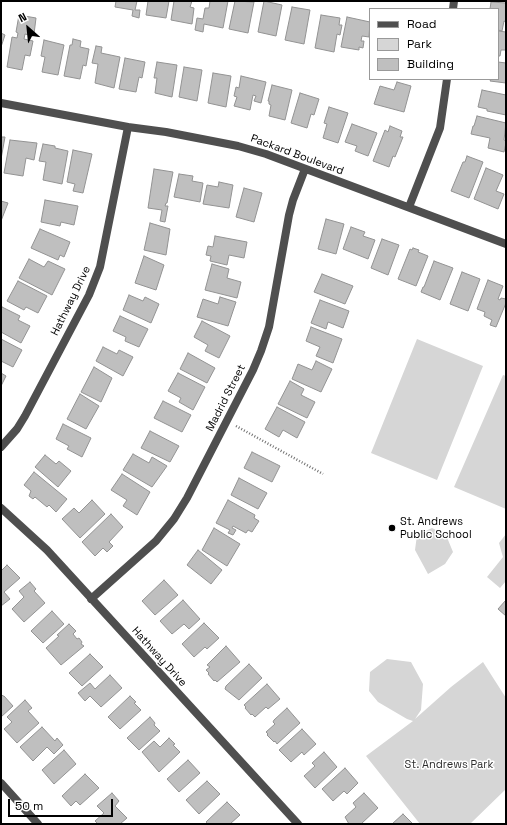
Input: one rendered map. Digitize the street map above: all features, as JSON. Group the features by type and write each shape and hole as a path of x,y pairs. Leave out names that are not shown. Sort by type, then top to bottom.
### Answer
{"street":[{"path":"409,206 440,128 447,80"},
{"name":"Packard Boulevard","path":"1,103 238,146 266,154 305,170 409,206 506,244"},
{"name":"Hathway Drive","path":"1,447 17,429 25,416 89,295 100,267 128,127"},
{"name":"Madrid Street","path":"91,599 156,541 174,519 187,498 259,358 269,327 289,215 293,200 305,170"},
{"name":"Hathway Drive","path":"1,508 47,550 298,824"},
{"path":"1,783 38,824"}],"path":[{"path":"226,421 323,474"}],"green space":[{"path":"417,339 483,366 437,480 371,453"},
{"path":"503,375 506,376 506,509 454,487"},
{"path":"432,528 446,535 453,552 445,564 428,574 415,550 417,535"},
{"path":"506,534 506,581 500,588 487,577 503,557 499,543"},
{"name":"St. Andrews Park","path":"387,659 411,662 423,684 421,710 415,719 451,687 483,662 506,698 506,789 470,824 420,824 366,756 413,721 378,702 369,691 370,672"}],"building":[{"path":"116,1 137,1 135,10 140,10 139,18 132,16 133,10 115,7"},
{"path":"148,1 169,1 166,18 146,15"},
{"path":"174,1 192,1 190,7 194,8 192,24 171,20"},
{"path":"210,1 228,1 223,28 204,24 203,32 195,30 197,18 203,19 205,8 209,8"},
{"path":"235,1 254,2 248,33 229,29"},
{"path":"264,1 282,5 276,36 258,32"},
{"path":"491,2 506,3 506,22 504,21 502,31 499,30 499,8 490,8"},
{"path":"292,7 310,10 304,44 285,40"},
{"path":"19,15 36,18 33,36 25,34 24,39 33,41 30,56 25,55 22,70 7,67 12,37 17,38 18,33 16,32"},
{"path":"321,15 340,18 339,25 342,25 340,35 337,34 334,52 315,48"},
{"path":"347,17 369,22 369,37 362,36 361,41 364,41 363,48 359,47 359,50 341,47"},
{"path":"499,31 506,32 506,50 501,50 500,56"},
{"path":"1,33 5,35 1,47"},
{"path":"73,39 81,41 80,47 89,49 86,66 83,65 80,79 64,76 70,45 72,45"},
{"path":"44,40 64,45 58,75 42,72 45,57 41,56"},
{"path":"96,46 102,47 101,53 120,57 114,88 95,83 98,64 92,63"},
{"path":"125,58 145,62 142,78 139,77 136,92 119,89"},
{"path":"157,62 177,65 172,97 155,93 157,78 154,78"},
{"path":"499,62 506,63 506,83 490,81 499,80"},
{"path":"184,67 202,70 197,101 179,97"},
{"path":"213,73 231,76 226,107 208,103"},
{"path":"241,76 266,82 261,103 254,101 256,96 253,95 250,110 234,106 237,97 234,96 236,87 239,88"},
{"path":"397,82 411,86 404,112 374,104 380,86 394,90"},
{"path":"272,85 292,90 285,120 269,116 271,105 268,101"},
{"path":"482,90 506,95 506,115 487,111 487,109 478,107"},
{"path":"300,93 319,99 314,115 311,114 307,128 291,123"},
{"path":"329,107 348,113 338,143 323,138 327,124 324,123"},
{"path":"477,116 506,123 504,140 506,143 504,152 488,148 490,138 471,134"},
{"path":"352,124 377,133 368,156 355,151 357,146 345,142"},
{"path":"390,126 402,131 400,137 403,137 395,157 393,156 389,167 373,161 385,130 388,132"},
{"path":"1,137 5,137 1,159"},
{"path":"10,140 37,143 34,160 26,158 23,176 4,173"},
{"path":"43,144 55,146 55,148 68,151 62,184 43,180 46,162 39,161"},
{"path":"73,150 92,154 83,193 73,191 75,184 67,182"},
{"path":"467,156 483,162 469,198 451,191"},
{"path":"486,168 503,175 496,191 504,194 498,209 474,199"},
{"path":"154,169 173,172 167,203 165,206 168,206 165,222 160,221 162,210 148,208"},
{"path":"179,174 193,176 192,181 203,183 200,202 174,197"},
{"path":"219,182 233,185 229,208 203,204 207,185 218,187"},
{"path":"244,188 262,193 254,222 236,217"},
{"path":"45,200 78,206 74,225 61,222 60,226 41,222"},
{"path":"1,201 8,203 1,221"},
{"path":"326,219 344,224 336,254 318,249"},
{"path":"150,223 170,229 166,255 144,250"},
{"path":"351,227 365,232 363,236 375,240 368,259 343,249"},
{"path":"40,229 70,242 64,257 60,255 58,260 31,248"},
{"path":"215,236 247,242 244,258 229,255 227,265 210,261 211,256 206,255 208,246 213,247"},
{"path":"382,239 399,245 388,275 371,268"},
{"path":"413,248 428,256 416,286 398,279 410,249 412,250"},
{"path":"144,256 164,265 156,290 135,283"},
{"path":"29,259 44,267 48,261 65,269 52,295 19,278"},
{"path":"434,261 453,268 440,300 421,292"},
{"path":"212,264 229,269 227,278 241,282 237,298 205,290"},
{"path":"462,272 480,279 468,311 450,304"},
{"path":"322,274 353,286 345,304 314,292"},
{"path":"488,280 503,286 498,299 506,299 506,303 496,327 490,325 492,320 484,316 485,312 477,309"},
{"path":"18,281 47,296 38,313 26,307 24,310 7,301"},
{"path":"129,295 143,301 145,297 159,304 151,323 123,310"},
{"path":"220,297 236,302 228,326 197,317 203,299 218,304"},
{"path":"320,300 349,311 343,328 328,322 326,329 311,323"},
{"path":"2,307 20,316 18,320 30,326 21,343 1,332"},
{"path":"120,316 148,329 139,347 125,341 126,337 113,331"},
{"path":"202,321 230,336 219,358 205,351 208,345 194,337"},
{"path":"311,327 342,339 333,363 316,356 320,347 306,341"},
{"path":"1,339 22,350 13,367 1,361"},
{"path":"103,347 117,354 119,350 133,357 123,376 96,361"},
{"path":"188,353 215,368 207,383 180,369"},
{"path":"316,361 332,369 321,392 292,379 298,364 312,370"},
{"path":"94,367 112,378 101,402 81,392"},
{"path":"1,373 6,376 1,386"},
{"path":"178,373 205,387 193,410 179,402 181,398 168,391"},
{"path":"290,381 304,389 301,395 315,402 307,418 278,404"},
{"path":"80,394 99,406 86,429 67,419"},
{"path":"163,401 191,415 182,432 154,418"},
{"path":"277,407 305,422 297,438 283,430 279,437 265,429"},
{"path":"63,424 91,438 82,457 67,449 69,446 56,439"},
{"path":"150,431 179,446 170,462 141,448"},
{"path":"252,452 280,466 272,482 244,468"},
{"path":"133,454 149,463 152,457 167,466 152,487 123,470"},
{"path":"45,455 56,464 59,461 71,471 58,487 35,467"},
{"path":"34,472 67,499 56,512 49,505 47,507 35,497 33,499 29,496 31,491 24,485"},
{"path":"122,474 150,492 137,515 123,506 127,500 111,490"},
{"path":"239,478 267,493 258,509 231,495"},
{"path":"92,500 105,514 80,538 62,519 74,508 79,513"},
{"path":"228,500 255,515 254,518 259,521 252,532 248,530 246,533 233,526 232,528 236,530 233,535 228,533 230,530 216,523"},
{"path":"111,514 123,527 109,542 113,546 107,552 103,548 95,556 82,542"},
{"path":"214,528 240,544 227,566 202,550"},
{"path":"198,550 222,570 211,584 187,565"},
{"path":"7,565 20,578 4,592 10,599 1,606 1,571"},
{"path":"164,580 178,595 155,615 142,601"},
{"path":"30,582 36,589 34,591 45,603 24,622 12,609 24,597 19,591"},
{"path":"183,600 200,619 189,629 184,624 172,634 160,621"},
{"path":"506,600 506,616 498,609"},
{"path":"52,611 64,624 43,643 31,631"},
{"path":"204,623 219,638 207,649 205,647 194,657 182,644"},
{"path":"69,624 76,631 73,634 77,639 79,638 82,642 81,644 84,646 61,665 46,648"},
{"path":"226,646 240,662 217,682 215,680 214,681 208,674 209,673 206,670 210,667 207,665"},
{"path":"90,654 103,667 82,686 69,673"},
{"path":"249,664 262,678 239,700 225,689 226,686"},
{"path":"110,675 122,688 101,707 90,696 85,701 78,693 90,683 95,689"},
{"path":"267,684 280,699 268,709 266,707 255,717 252,714 251,715 244,705"},
{"path":"1,694 13,706 1,717"},
{"path":"130,696 141,710 120,729 108,717"},
{"path":"25,700 32,708 28,711 39,723 17,743 4,729 12,722 7,717"},
{"path":"287,708 300,723 277,744 267,735 268,734 266,732 275,724 273,722 274,720"},
{"path":"150,717 155,723 154,725 160,731 139,750 127,738"},
{"path":"42,727 55,741 57,738 63,745 54,754 47,747 33,761 20,747"},
{"path":"302,729 316,744 304,755 302,752 291,762 279,750"},
{"path":"169,738 180,752 159,772 142,752 154,741 160,747"},
{"path":"64,750 76,764 54,784 42,770"},
{"path":"324,752 337,767 315,788 304,776 315,766 312,763"},
{"path":"188,760 200,773 179,792 167,779"},
{"path":"345,768 358,783 347,794 344,791 333,801 322,789"},
{"path":"85,774 99,788 80,805 76,801 71,806 62,796"},
{"path":"207,781 220,794 199,814 186,800"},
{"path":"112,793 119,801 115,806 127,818 120,824 98,824 95,821 104,813 97,806"},
{"path":"364,793 378,808 361,824 349,824 345,817 356,807 353,803"},
{"path":"227,802 240,815 230,824 208,824 206,822"},
{"path":"403,814 413,824 392,824"}],"place":[{"name":"St. Andrews Public School","path":"392,528"}]}
